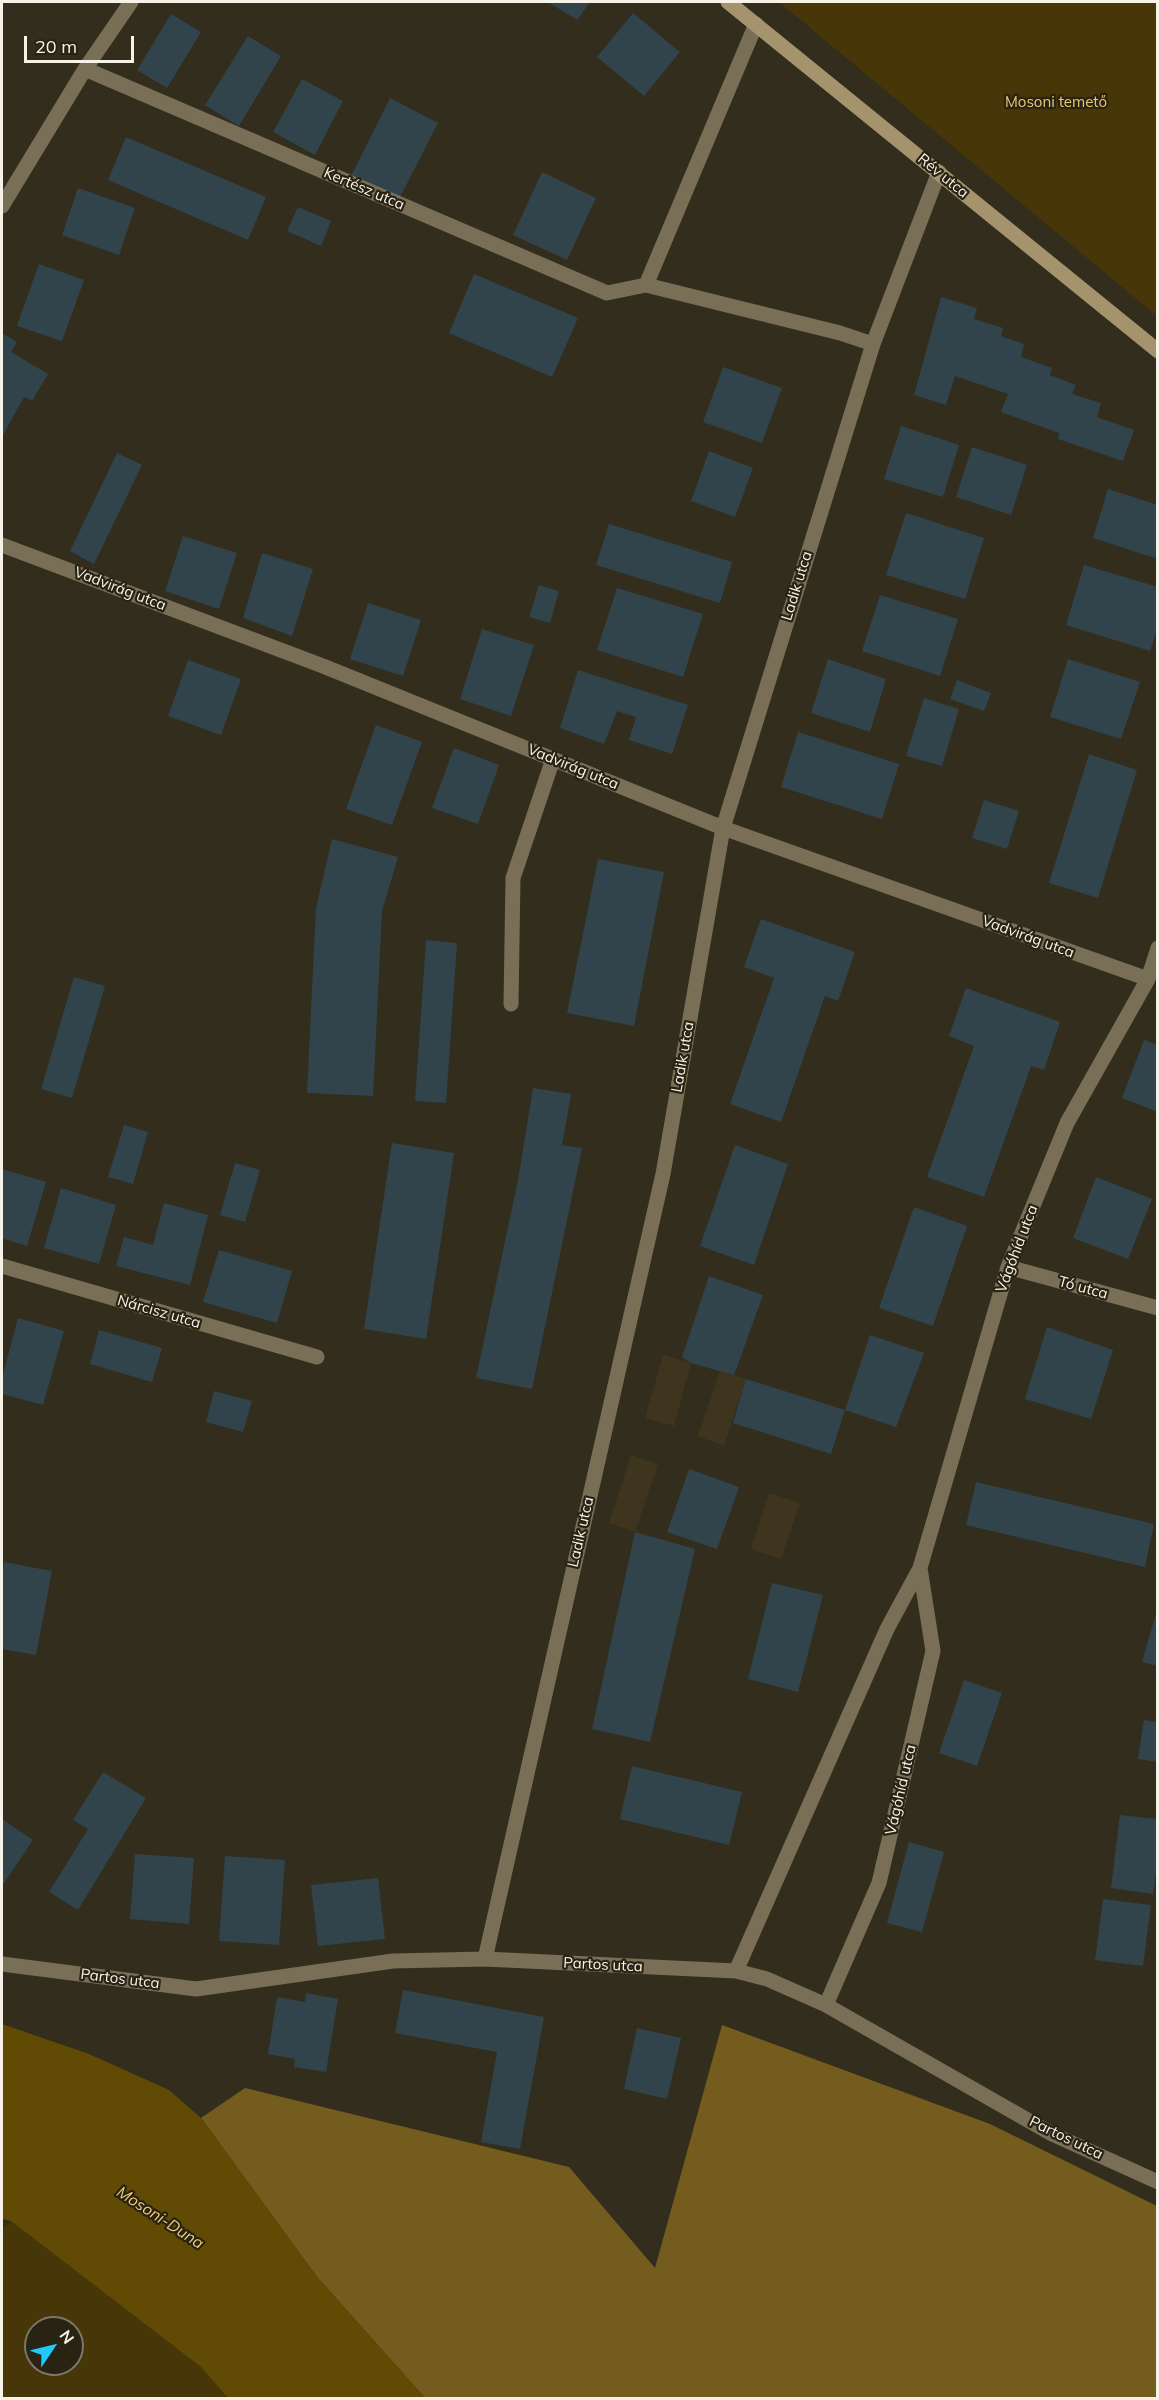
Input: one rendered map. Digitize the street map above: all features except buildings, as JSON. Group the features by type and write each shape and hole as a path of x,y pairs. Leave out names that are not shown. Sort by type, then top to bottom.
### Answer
{"main road":[{"name":"Rév utca","path":"728,2 1158,351"}],"street":[{"path":"2,206 85,69 131,2"},
{"path":"646,285 756,24"},
{"name":"Kertész utca","path":"85,69 607,293 646,285 840,333 873,344"},
{"name":"Ladik utca","path":"485,1959 663,1174 723,828 873,344 939,172"},
{"name":"Vadvirág utca","path":"2,545 324,666 723,828 1148,980"},
{"path":"511,1004 513,878 553,759"},
{"name":"Vágóhíd utca","path":"736,1971 887,1629 920,1568 1008,1268 1067,1124 1148,980 1158,948"},
{"name":"Nárcisz utca","path":"2,1266 317,1357"},
{"name":"Tó utca","path":"1008,1268 1158,1308"},
{"name":"Vágóhíd utca","path":"826,2005 879,1883 933,1652 920,1568"},
{"name":"Partos utca","path":"2,1964 195,1989 393,1961 485,1959 736,1971 767,1979 826,2005 1052,2134 1158,2182"}],"shaded area":[{"path":"663,1355 691,1363 674,1426 645,1418"},
{"path":"720,1371 746,1379 724,1446 698,1436"},
{"path":"631,1455 658,1464 635,1532 609,1523"},
{"path":"769,1493 800,1503 781,1559 751,1549"},
{"path":"722,2025 990,2124 1157,2206 1157,2398 425,2398 317,2277 201,2118 245,2088 569,2167 655,2268"}],"green space":[{"name":"Mosoni temető","path":"779,2 1157,2 1157,316"},
{"path":"11,2221 201,2367 228,2398 2,2398 2,2229"}],"water":[{"name":"Mosoni-Duna","path":"2,2024 89,2054 169,2090 201,2118 317,2277 425,2398 228,2398 201,2367 11,2221 2,2219"}]}
